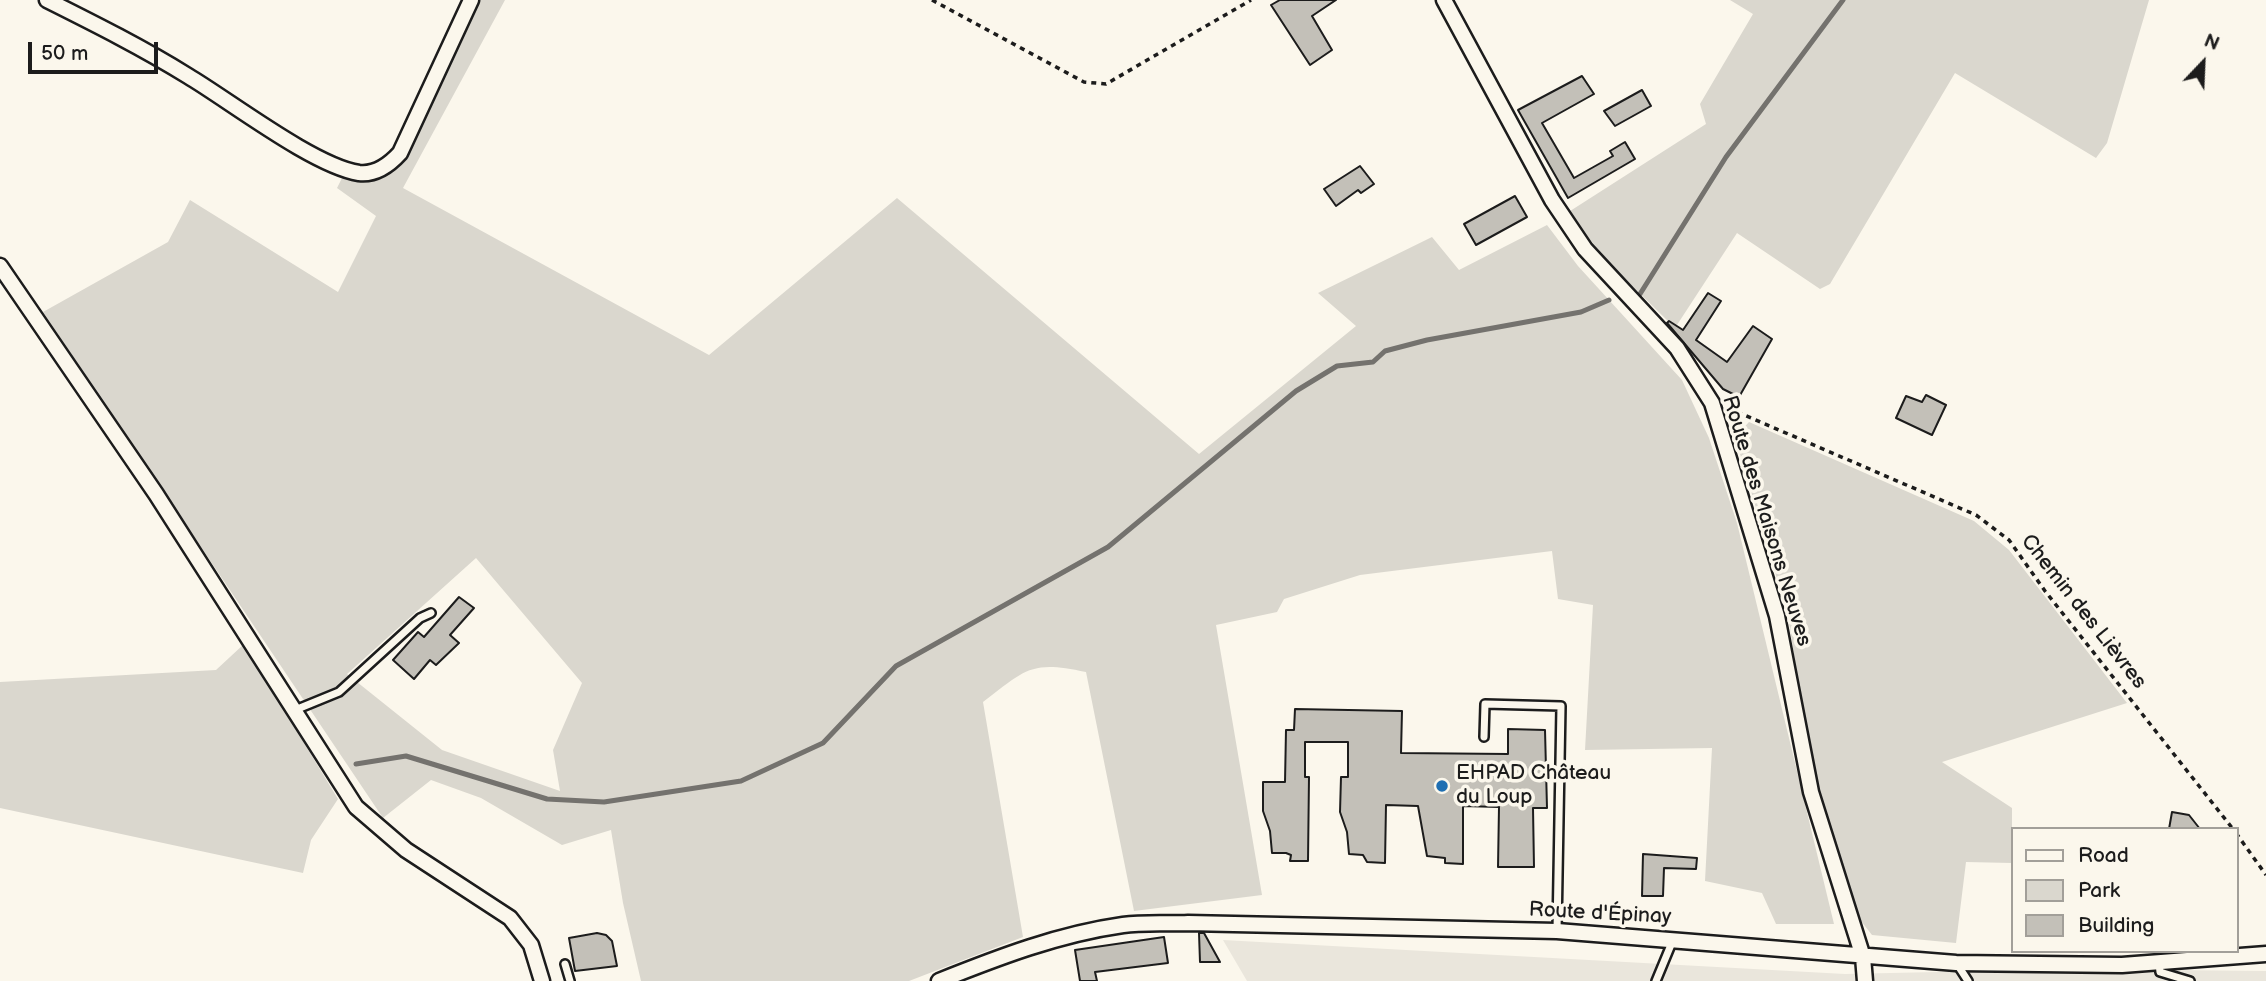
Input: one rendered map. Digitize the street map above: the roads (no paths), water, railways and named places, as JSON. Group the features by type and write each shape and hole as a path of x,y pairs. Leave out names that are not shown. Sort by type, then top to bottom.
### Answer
{"street":[{"path":"47,0 188,76 320,158 345,169 368,173 384,167 400,153 471,0"},
{"name":"Route des Maisons Neuves","path":"1444,0 1559,210 1592,258 1677,348 1712,403 1777,616 1811,792 1863,957 1865,981"},
{"path":"0,266 156,494 356,807 406,850 510,918 531,945 542,981"},
{"name":"Route d'Épinay","path":"939,981 1034,946 1126,925 1250,923 1557,931 1956,963 2159,967 2266,954"}],"lane":[{"path":"295,710 339,692 420,618 431,614"},
{"path":"1484,737 1485,704 1561,706 1557,931"},
{"path":"1656,981 1674,939"},
{"path":"1956,963 1968,981"},
{"path":"565,964 570,981"},
{"path":"2156,981 2159,967 2190,981"}],"waterway":[{"path":"1640,294 1726,157 1843,0"},
{"path":"356,764 406,756 547,799 604,802 741,781 823,743 896,666 1108,547 1296,391 1337,366 1373,362 1385,351 1427,340 1581,312 1609,300"}],"place":[{"name":"EHPAD Château du Loup","path":"1442,786"}]}
